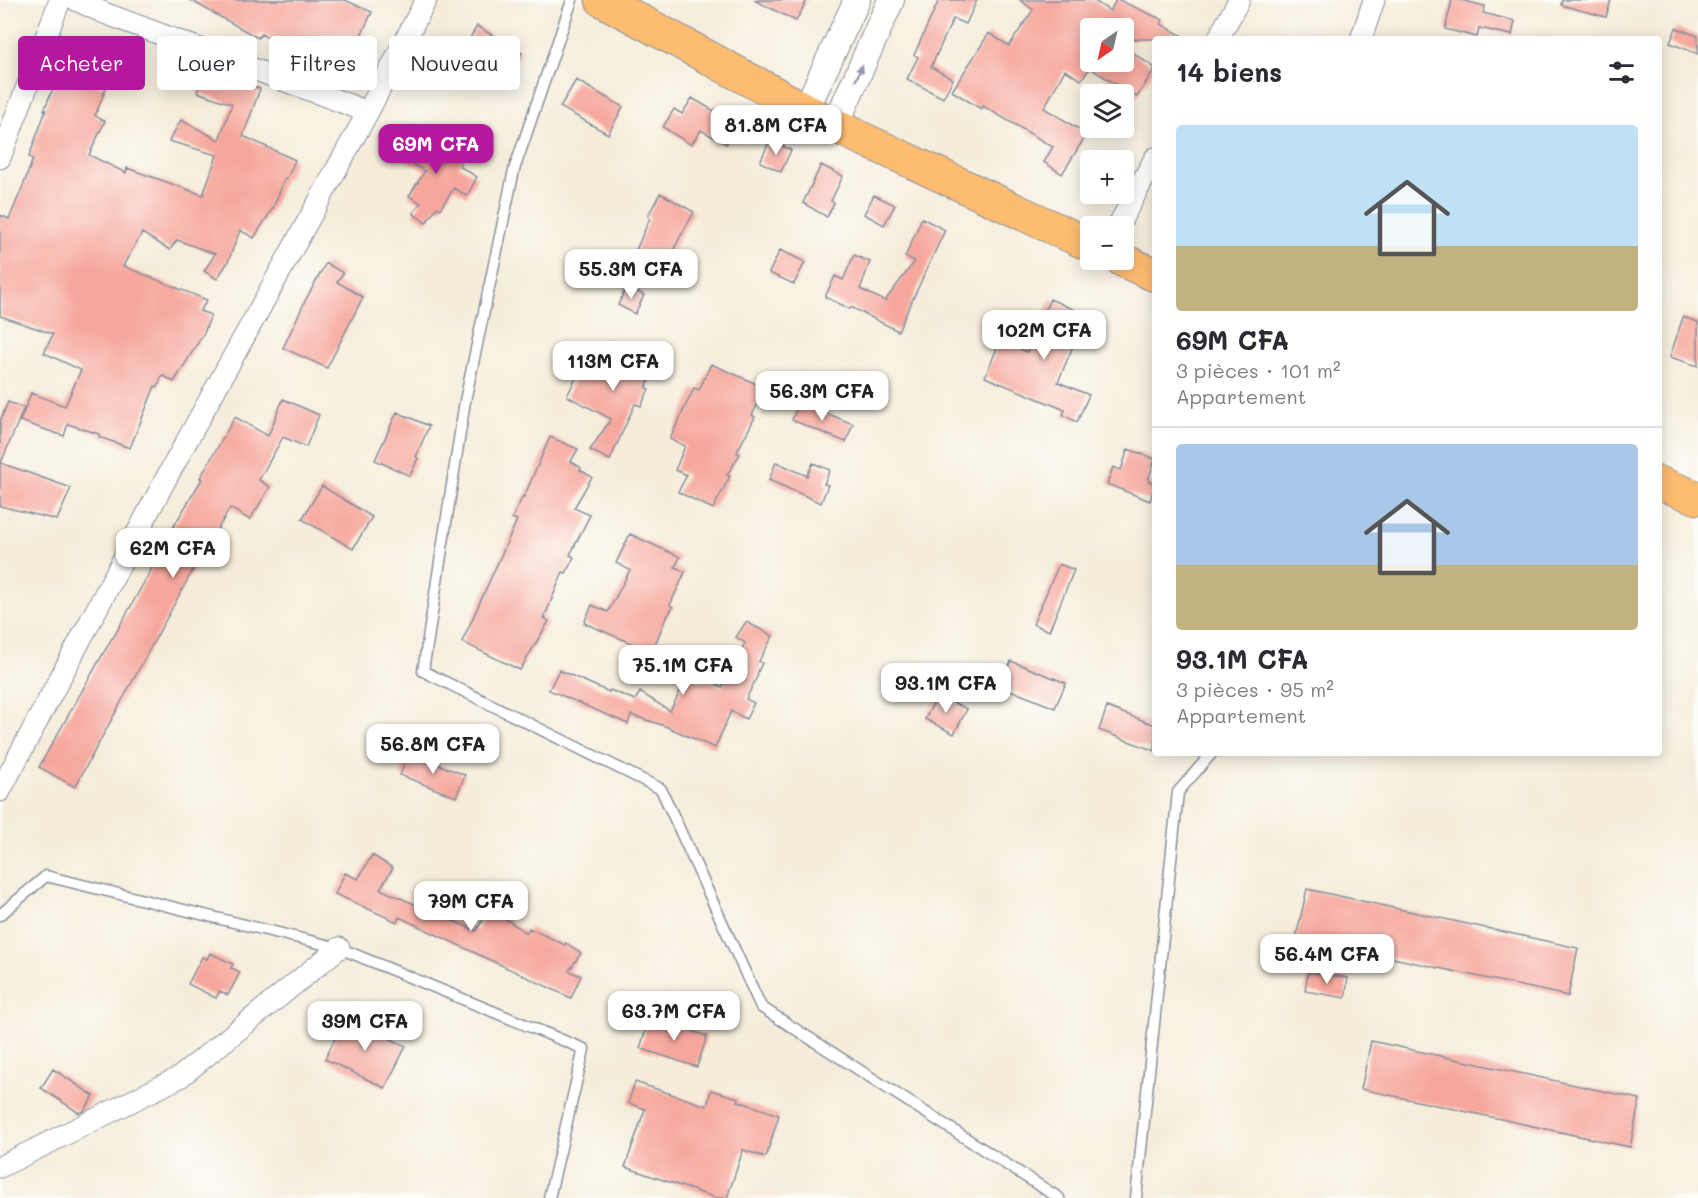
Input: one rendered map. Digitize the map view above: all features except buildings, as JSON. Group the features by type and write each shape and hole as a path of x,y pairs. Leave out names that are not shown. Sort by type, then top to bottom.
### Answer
{"main road":[{"path":"602,0 835,126 1080,240"},
{"path":"1134,265 1152,274"},
{"path":"1662,484 1698,498"}],"street":[{"path":"0,158 60,0"},
{"path":"76,0 107,7 368,112"},
{"path":"0,791 168,475 368,112 426,0"},
{"path":"806,109 857,0"},
{"path":"835,126 891,0"},
{"path":"1220,36 1239,0"},
{"path":"1361,36 1374,0"},
{"path":"1123,216 1152,164"},
{"path":"0,1167 180,1077 339,948"}],"lane":[{"path":"572,0 514,170 465,401 423,672 661,789 761,1007 1059,1198"},
{"path":"1136,1198 1178,792 1209,756"},
{"path":"0,915 46,876 339,948 584,1049 549,1198"}]}
